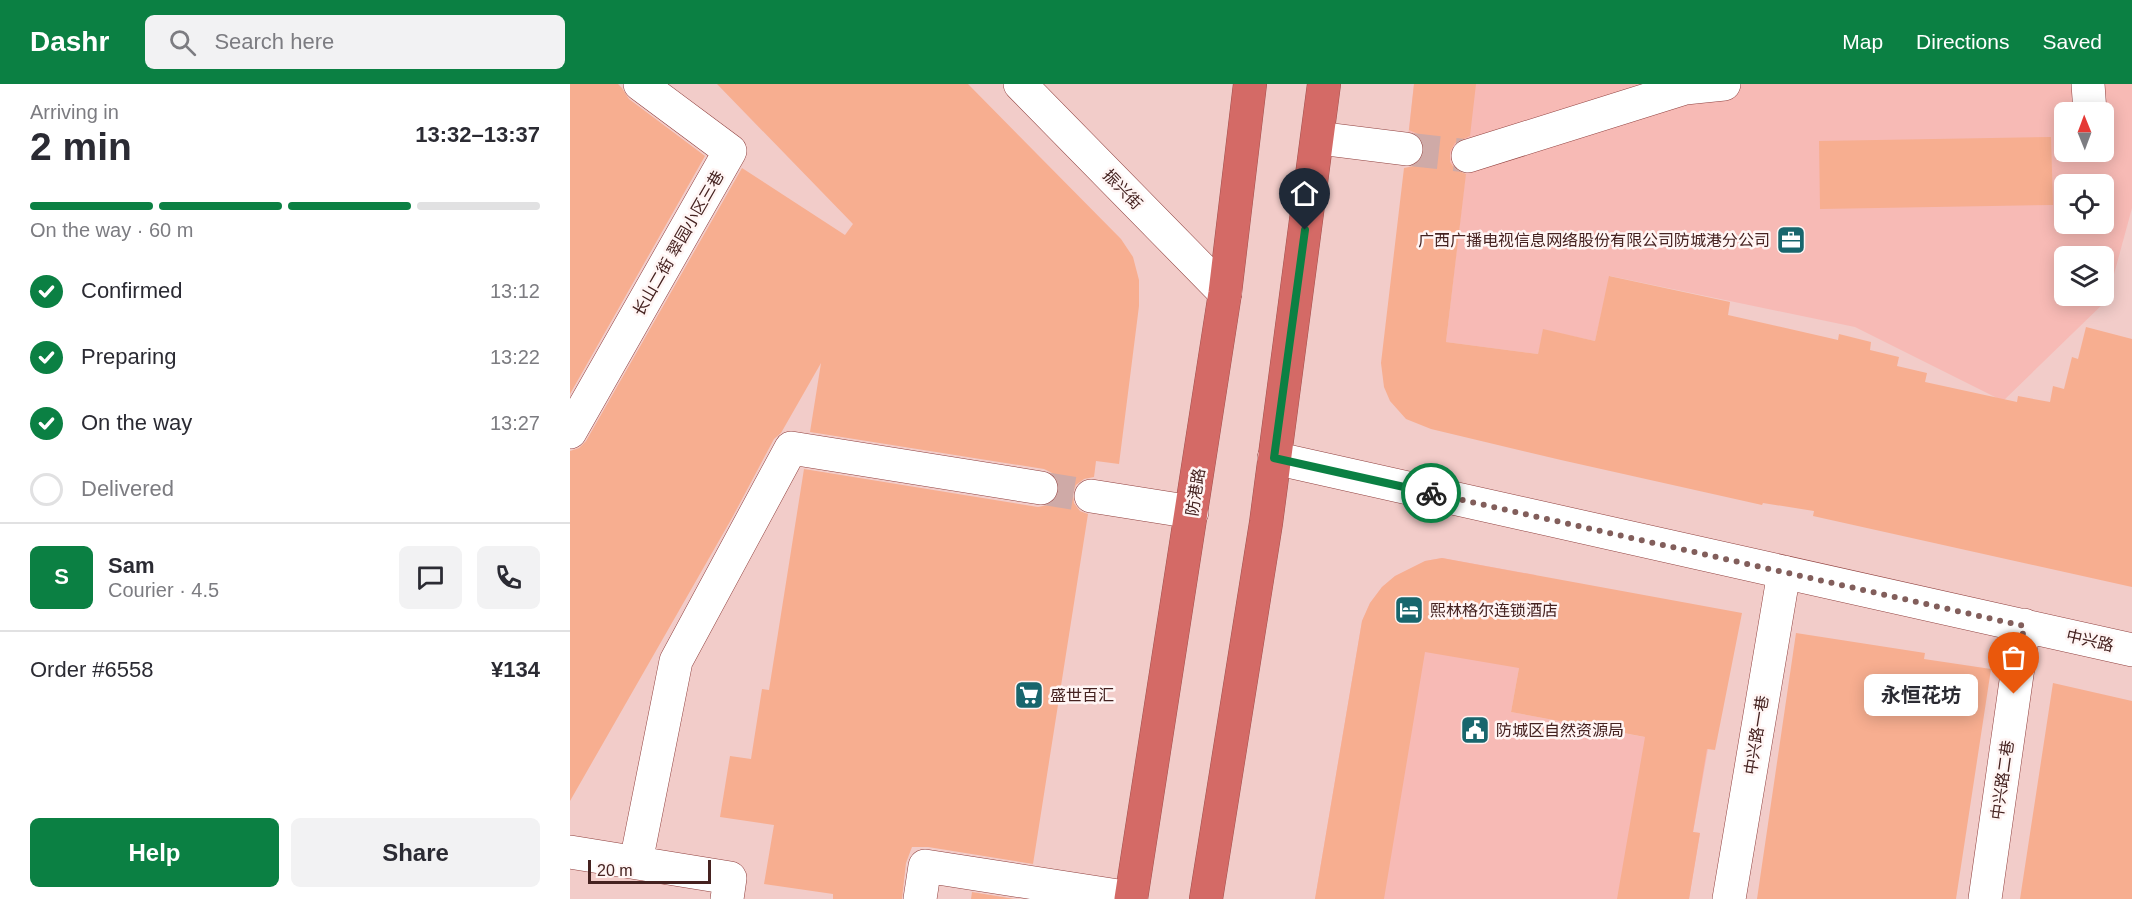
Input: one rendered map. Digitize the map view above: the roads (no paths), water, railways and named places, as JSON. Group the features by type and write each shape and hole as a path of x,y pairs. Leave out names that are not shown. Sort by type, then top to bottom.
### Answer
{"highway":[{"name":"防港路","path":"1131,898 1225,293 1250,84"},
{"path":"1206,899 1266,523 1324,84"}],"street":[{"name":"长山二街 翠园小区三巷","path":"570,432 730,151 640,84"},
{"name":"振兴街","path":"1020,84 1225,293"},
{"path":"1468,156 1685,88 1724,84"},
{"path":"2088,84 2089,102"},
{"path":"1318,138 1406,149"},
{"path":"636,862 676,661 790,448 1041,488"},
{"name":"中兴路","path":"1274,458 2132,650"},
{"path":"1091,496 1192,512"},
{"name":"中兴路一巷","path":"1729,899 1784,572"},
{"name":"中兴路二巷","path":"1985,899 2024,626"},
{"path":"570,852 730,878 727,899"},
{"path":"920,899 925,866 1131,898"}],"tunnel":[{"path":"1406,149 1468,156"},
{"path":"1041,488 1091,496"}],"place":[{"name":"广西广播电视信息网络股份有限公司防城港分公司","path":"1791,240"},
{"name":"熙林格尔连锁酒店","path":"1409,610"},
{"name":"永恒花坊","path":"2014,694"},
{"name":"盛世百汇","path":"1029,695"},
{"name":"防城区自然资源局","path":"1475,730"}]}
